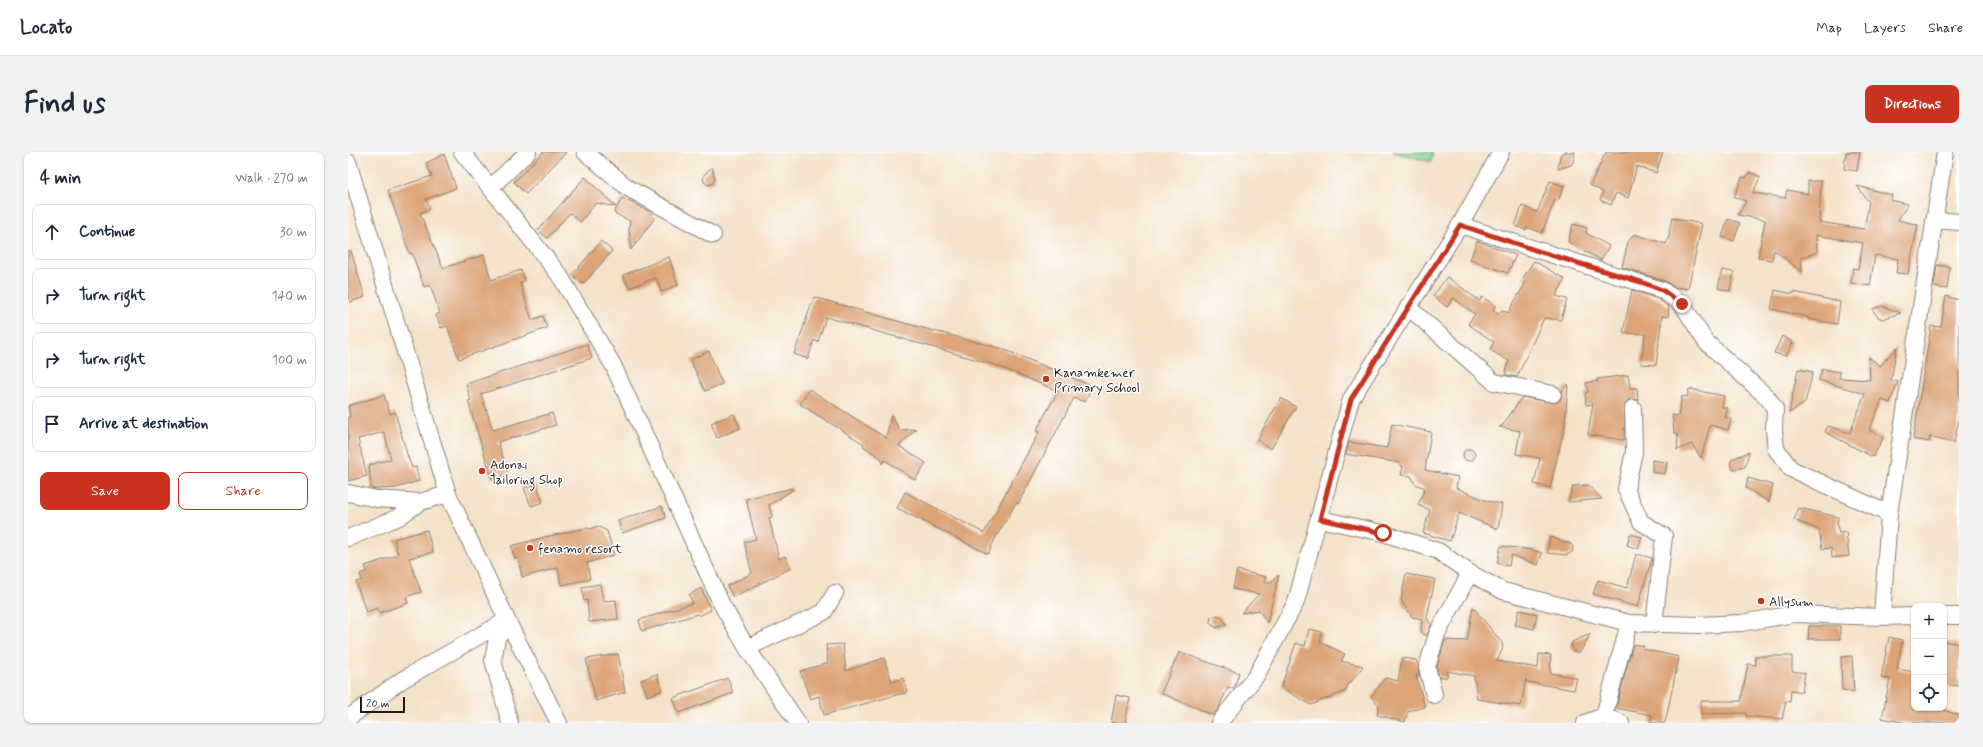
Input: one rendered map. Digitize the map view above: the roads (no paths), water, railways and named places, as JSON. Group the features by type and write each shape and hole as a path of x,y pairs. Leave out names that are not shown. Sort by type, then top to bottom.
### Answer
{"street":[{"path":"462,152 491,187 533,244 560,276 613,365 715,592 747,648 798,723"},
{"path":"491,187 528,152"},
{"path":"585,152 628,188 713,235"},
{"path":"1219,723 1256,676 1296,602 1320,519 1351,399 1460,225 1501,152"},
{"path":"1882,617 1889,514 1945,152"},
{"path":"348,162 448,494 507,620 559,723"},
{"path":"1934,220 1959,222"},
{"path":"1460,225 1662,290 1682,304 1706,342 1768,398 1775,409 1774,430 1776,449 1791,469 1889,514"},
{"path":"1408,307 1494,382 1553,394"},
{"path":"1632,408 1634,452 1626,489 1642,522 1664,536 1654,625"},
{"path":"348,492 377,499 420,502"},
{"path":"348,538 398,517 420,502 448,494"},
{"path":"1320,519 1383,533 1438,551 1470,574 1503,591 1629,623 1654,625 1741,623 1794,614 1882,617 1911,616"},
{"path":"1434,695 1427,667 1437,634 1470,574"},
{"path":"747,648 824,612 836,593"},
{"path":"1947,616 1959,616"},
{"path":"348,718 402,680 507,620"},
{"path":"507,620 497,638 493,660 510,723"},
{"path":"1604,716 1629,623"},
{"path":"1585,723 1604,716 1621,723"}],"place":[{"name":"Kanamkemer Primary School","path":"1046,379"},
{"name":"Adonai Tailoring Shop","path":"482,471"},
{"name":"fenamo resort","path":"530,548"},
{"name":"Allysum","path":"1761,601"}]}
